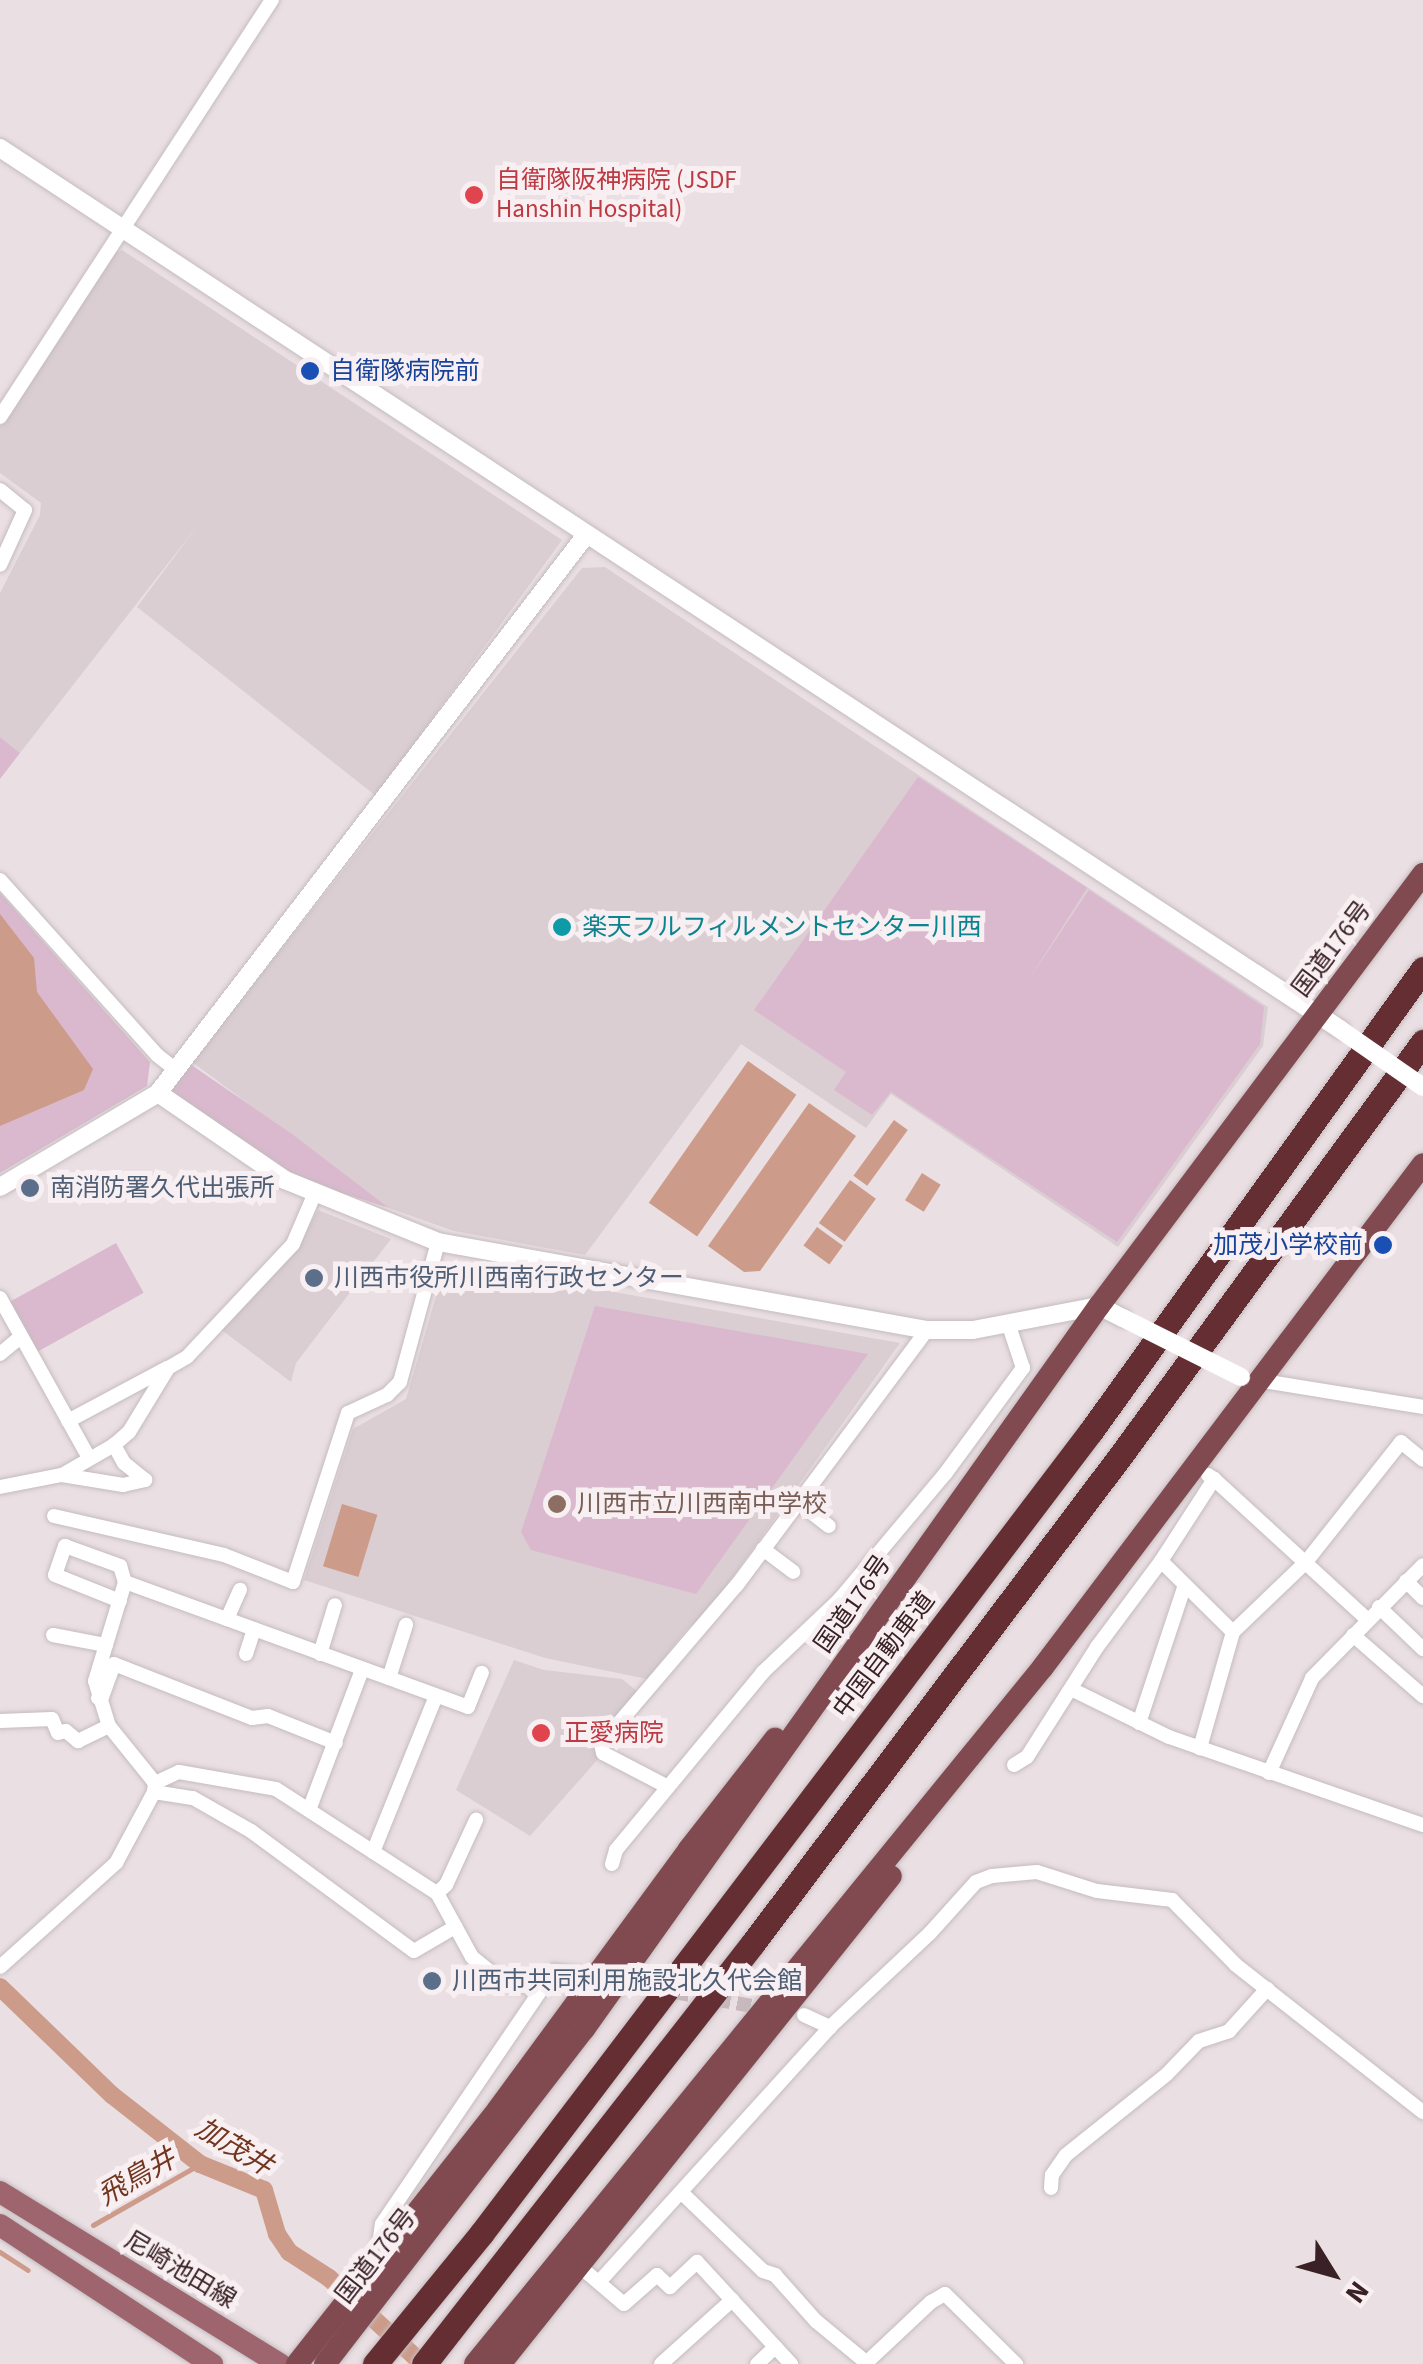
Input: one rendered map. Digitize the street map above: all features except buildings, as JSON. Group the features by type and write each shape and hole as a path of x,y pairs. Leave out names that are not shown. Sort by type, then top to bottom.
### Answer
{"highway":[{"name":"国道176号","path":"326,2364 450,2207 720,1844 1099,1306 1423,874"},
{"name":"中国自動車道","path":"374,2364 481,2234 1091,1430 1423,968"},
{"path":"424,2364 510,2257 1121,1455 1423,1042"},
{"path":"475,2364 1206,1473 1252,1379 1423,1164"},
{"path":"297,2364 499,2108 689,1849 911,1568"},
{"path":"504,2362 578,2265 836,1949 1043,1668"}],"main road":[{"name":"尼崎池田線","path":"0,2192 280,2364"},
{"path":"0,2224 212,2364"}],"street":[{"path":"0,418 272,0"},
{"path":"1,150 1423,1087"},
{"path":"0,490 25,510 0,565"},
{"path":"0,1187 158,1093 586,535"},
{"path":"0,880 157,1055 176,1069"},
{"path":"158,1093 285,1180 438,1242 927,1330 973,1330 1099,1306 1252,1379 1423,1407"},
{"path":"68,1421 187,1358 293,1244 314,1193"},
{"path":"54,1516 224,1555 293,1582 348,1413 387,1395 400,1382 438,1242"},
{"path":"0,1298 89,1458"},
{"path":"612,1864 616,1850 764,1672 840,1599 945,1474 1023,1368 1008,1324"},
{"path":"668,1788 603,1754 600,1744 763,1550 927,1330"},
{"path":"0,1354 20,1337"},
{"path":"62,1475 129,1432 168,1368"},
{"path":"1200,1748 1232,1632 1306,1562 1401,1442 1423,1460"},
{"path":"0,1487 62,1475 123,1484 145,1480 124,1463 114,1445"},
{"path":"1014,1765 1028,1756 1160,1560 1206,1473 1366,1619"},
{"path":"798,1502 829,1526"},
{"path":"120,1600 56,1575 65,1546 120,1566 125,1582 120,1600 95,1682 109,1726 155,1788 193,1798 251,1831 414,1951 455,1927"},
{"path":"763,1550 792,1572"},
{"path":"1160,1560 1232,1632"},
{"path":"1269,1773 1312,1678 1423,1565"},
{"path":"125,1582 475,1709 482,1673"},
{"path":"1406,1582 1423,1598"},
{"path":"1139,1722 1185,1585"},
{"path":"228,1619 240,1590"},
{"path":"320,1654 336,1605"},
{"path":"1378,1607 1423,1648"},
{"path":"388,1678 406,1625"},
{"path":"246,1654 254,1629"},
{"path":"1353,1634 1423,1696"},
{"path":"53,1635 106,1646"},
{"path":"98,1698 114,1664 252,1718 268,1716 336,1743"},
{"path":"309,1810 362,1670"},
{"path":"1071,1689 1200,1748 1423,1825"},
{"path":"373,1852 390,1797 436,1696"},
{"path":"0,1721 52,1719 58,1733 66,1730 78,1741 109,1726"},
{"path":"0,1967 116,1864 155,1788 179,1772 276,1789 436,1893 472,1957 498,1977 513,1985 544,1987"},
{"path":"436,1893 446,1885 476,1820"},
{"path":"963,1898 968,1872"},
{"path":"599,2282 830,2027 976,1882 992,1876 1037,1872 1097,1892 1172,1900 1214,1944 1423,2112"},
{"path":"376,2265 382,2224 554,1971 576,1974"},
{"path":"1051,2188 1052,2175 1066,2155 1167,2074 1199,2041 1228,2031 1268,1989"},
{"path":"804,2015 830,2027"},
{"path":"682,2193 763,2271 775,2275 816,2321 866,2363 931,2302 945,2294 1016,2364"},
{"path":"578,2265 624,2304 657,2275 670,2288 697,2262 791,2364"},
{"path":"661,2364 732,2300"},
{"path":"758,2364 776,2347"}],"shaded area":[{"path":"122,250 562,540 376,796 137,607 198,525 20,753 0,737 0,593 40,515 41,503 0,473 0,426 113,255"},
{"path":"605,567 1268,1007 1263,1046 1118,1247 891,1094 866,1128 741,1044 585,1255 454,1231 389,1208 192,1062 582,568"},
{"path":"0,737 20,753 0,779"},
{"path":"918,777 1087,888 1026,984 1089,890 1264,1007 1260,1044 1117,1242 891,1092 872,1115 834,1090 846,1072 754,1010"},
{"path":"0,893 150,1062 147,1086 0,1173"},
{"path":"0,914 34,958 37,992 93,1069 84,1090 0,1126"},
{"path":"748,1061 796,1095 697,1237 649,1203"},
{"path":"190,1064 292,1134 389,1208 289,1176 169,1092"},
{"path":"809,1103 856,1136 760,1271 744,1272 708,1246"},
{"path":"894,1120 908,1130 867,1186 853,1176"},
{"path":"922,1173 941,1185 924,1212 905,1200"},
{"path":"850,1180 876,1199 845,1242 819,1223"},
{"path":"318,1210 391,1239 296,1363 291,1382 219,1328 295,1250"},
{"path":"817,1227 843,1246 829,1264 803,1246"},
{"path":"116,1243 144,1293 35,1353 8,1303"},
{"name":"川西市立川西南中学校","path":"446,1262 900,1343 707,1613 687,1629 647,1679 545,1658 304,1580 353,1429 406,1399"},
{"path":"595,1306 868,1354 696,1594 531,1550 521,1532"},
{"path":"342,1504 377,1515 358,1577 323,1566"},
{"path":"514,1660 544,1670 622,1679 637,1691 596,1743 599,1758 530,1836 456,1790"}],"waterway":[{"name":"加茂井","path":"0,1987 112,2095 200,2164 264,2190 277,2234 289,2252 329,2278 423,2364"},
{"name":"飛鳥井","path":"93,2225 200,2164"},
{"name":"飛鳥井","path":"0,2252 28,2270"}],"tunnel":[{"path":"613,1981 769,2009"}],"place":[{"name":"自衛隊阪神病院 (JSDF Hanshin Hospital)","path":"474,195"},
{"name":"自衛隊病院前","path":"310,371"},
{"name":"楽天フルフィルメントセンター川西","path":"562,927"},
{"name":"南消防署久代出張所","path":"30,1188"},
{"name":"加茂小学校前","path":"1383,1245"},
{"name":"川西市役所川西南行政センター","path":"314,1278"},
{"name":"川西市立川西南中学校","path":"557,1504"},
{"name":"正愛病院","path":"541,1733"},
{"name":"川西市共同利用施設北久代会館","path":"432,1981"}]}
